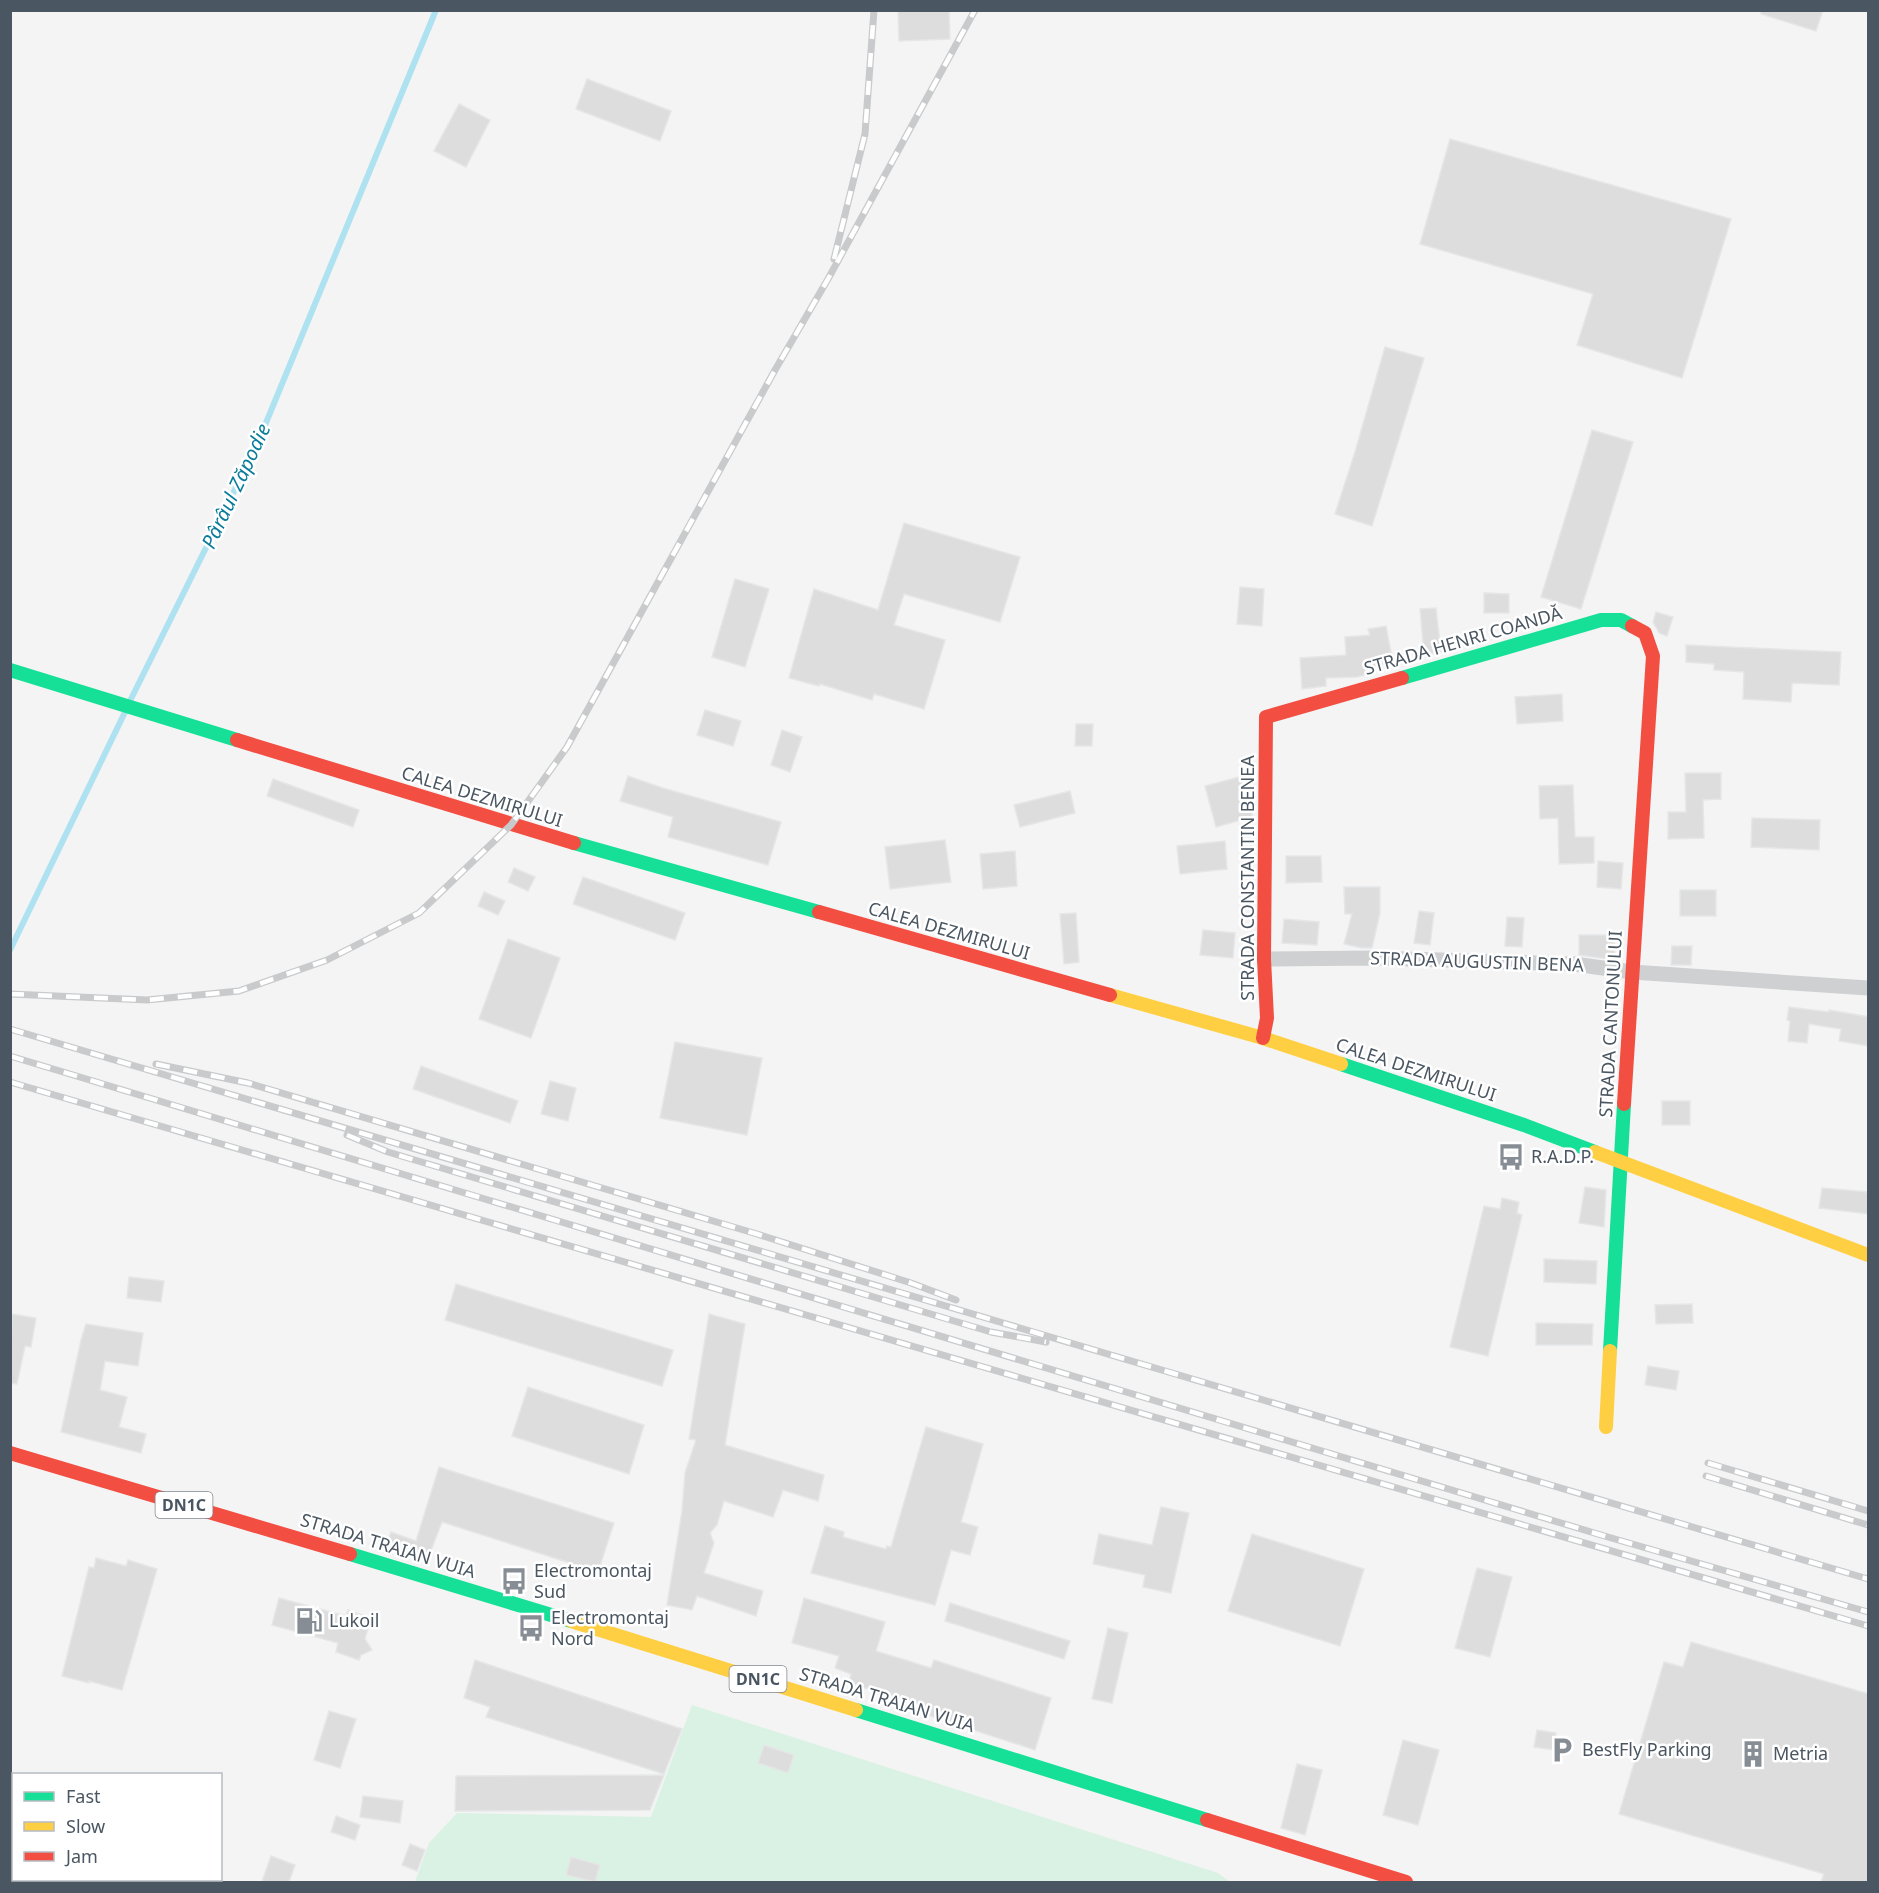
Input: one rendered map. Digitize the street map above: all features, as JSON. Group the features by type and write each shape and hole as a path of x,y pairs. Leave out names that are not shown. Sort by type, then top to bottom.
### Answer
{"main road":[{"name":"STRADA HENRI COANDĂ","path":"1266,717 1601,620 1622,620 1645,633 1653,656"},
{"name":"STRADA CANTONULUI","path":"1606,1427 1653,656"},
{"name":"CALEA DEZMIRULUI","path":"10,670 531,831 1263,1038 1524,1125 1869,1255"},
{"name":"STRADA CONSTANTIN BENEA","path":"1263,1038 1267,1018 1264,959 1266,717"},
{"name":"STRADA TRAIAN VUIA","path":"10,1453 509,1602 1406,1882"}],"street":[{"name":"STRADA AUGUSTIN BENA","path":"1264,959 1372,958 1563,964 1632,972 1869,988"}],"green space":[{"path":"692,1705 1218,1873 1230,1882 415,1882 429,1843 457,1813 651,1817"}],"building":[{"path":"898,10 949,10 950,39 899,41"},
{"path":"1761,10 1823,10 1816,31 1761,14"},
{"path":"587,79 671,111 660,141 576,109"},
{"path":"459,104 490,120 466,167 434,151"},
{"path":"1450,139 1731,219 1682,378 1577,345 1593,294 1420,244"},
{"path":"1385,347 1424,358 1372,526 1335,514"},
{"path":"1592,430 1633,442 1581,609 1541,597"},
{"path":"904,523 1020,557 1000,622 904,594 894,625 945,640 924,709 874,694 872,700 820,684 819,686 789,678 814,589 878,610"},
{"path":"735,579 769,589 745,667 712,657"},
{"path":"1240,587 1264,589 1262,626 1237,624"},
{"path":"1484,593 1509,594 1509,613 1484,613"},
{"path":"1436,608 1441,652 1424,655 1420,609"},
{"path":"1656,612 1673,617 1667,636 1659,633 1653,622"},
{"path":"1386,626 1393,663 1367,668 1368,674 1357,677 1326,678 1326,686 1302,689 1300,658 1346,655 1345,637 1370,635 1368,629"},
{"path":"1686,645 1841,652 1839,685 1792,683 1791,702 1743,699 1744,672 1714,670 1714,664 1686,662"},
{"path":"1562,694 1563,721 1517,724 1515,697"},
{"path":"705,710 741,721 733,746 697,735"},
{"path":"1076,724 1093,724 1092,746 1075,746"},
{"path":"782,730 802,737 790,772 771,765"},
{"path":"1685,773 1721,773 1721,799 1703,800 1704,838 1668,839 1668,812 1686,812"},
{"path":"1247,775 1252,795 1252,817 1216,827 1205,786"},
{"path":"628,776 781,822 768,865 668,837 673,817 620,801"},
{"path":"273,779 359,810 353,827 267,796"},
{"path":"1573,785 1575,837 1594,837 1594,863 1559,864 1558,818 1540,819 1539,786"},
{"path":"1070,791 1075,813 1020,827 1014,805"},
{"path":"1752,818 1820,820 1819,850 1751,847"},
{"path":"945,840 951,882 890,889 885,847"},
{"path":"1225,841 1227,869 1180,874 1177,846"},
{"path":"1015,851 1017,886 983,889 980,854"},
{"path":"1286,856 1321,856 1322,882 1286,883"},
{"path":"1598,861 1623,863 1621,889 1597,887"},
{"path":"514,868 535,877 528,891 508,882"},
{"path":"583,877 685,913 675,940 573,904"},
{"path":"1344,887 1380,887 1380,913 1372,948 1344,944 1352,914 1345,914"},
{"path":"1680,890 1716,890 1716,916 1680,916"},
{"path":"484,892 505,901 498,915 478,906"},
{"path":"1419,911 1434,913 1430,945 1414,943"},
{"path":"1076,913 1079,962 1064,964 1060,914"},
{"path":"1507,917 1524,918 1522,947 1505,946"},
{"path":"1284,919 1319,922 1317,945 1282,943"},
{"path":"1203,930 1235,933 1233,958 1200,955"},
{"path":"1579,935 1614,935 1615,960 1579,955"},
{"path":"508,939 560,958 531,1038 479,1019"},
{"path":"1672,946 1692,946 1691,965 1671,965"},
{"path":"1789,1007 1829,1012 1829,1010 1869,1017 1869,1046 1839,1041 1841,1029 1809,1024 1807,1043 1788,1041"},
{"path":"675,1042 762,1058 747,1135 660,1118"},
{"path":"421,1066 518,1101 510,1123 413,1089"},
{"path":"550,1081 576,1088 568,1121 541,1114"},
{"path":"1662,1101 1690,1101 1690,1125 1662,1125"},
{"path":"1585,1187 1606,1190 1604,1227 1579,1223"},
{"path":"1822,1188 1869,1192 1869,1214 1819,1208"},
{"path":"1502,1198 1519,1202 1517,1213 1522,1215 1488,1356 1450,1347 1484,1206 1500,1209"},
{"path":"1544,1259 1597,1261 1596,1284 1544,1282"},
{"path":"129,1277 164,1281 161,1302 127,1298"},
{"path":"456,1284 673,1350 662,1386 445,1320"},
{"path":"1692,1304 1693,1323 1656,1324 1655,1305"},
{"path":"12,1314 36,1318 31,1347 25,1346 17,1384 10,1383"},
{"path":"709,1314 745,1324 725,1445 824,1475 818,1501 783,1490 773,1517 724,1501 717,1525 710,1533 714,1543 704,1573 763,1591 756,1616 697,1596 692,1610 667,1605 682,1511 685,1473 696,1440 689,1439"},
{"path":"1536,1323 1593,1324 1592,1345 1536,1345"},
{"path":"86,1324 143,1333 138,1366 105,1361 100,1390 127,1397 119,1427 146,1434 141,1453 61,1432"},
{"path":"1648,1366 1679,1371 1676,1390 1645,1385"},
{"path":"528,1387 644,1425 629,1474 512,1436"},
{"path":"926,1427 983,1444 961,1522 978,1527 970,1555 951,1550 935,1605 811,1573 825,1526 844,1532 843,1537 886,1549 887,1546 891,1547"},
{"path":"439,1467 614,1523 598,1572 442,1522 427,1561 386,1546 391,1532 416,1541"},
{"path":"1161,1507 1189,1513 1171,1593 1143,1587 1145,1575 1093,1564 1099,1534 1152,1545"},
{"path":"1252,1534 1364,1569 1340,1646 1228,1611"},
{"path":"96,1558 126,1566 128,1560 157,1569 122,1690 62,1676 89,1567 94,1568"},
{"path":"1477,1568 1512,1577 1490,1657 1455,1648"},
{"name":"Lukoil","path":"279,1598 346,1616 348,1610 371,1618 365,1639 372,1650 361,1655 359,1660 336,1652 338,1643 272,1625"},
{"path":"804,1598 885,1622 876,1651 931,1668 934,1660 1051,1698 1035,1750 918,1712 920,1705 849,1683 851,1674 835,1668 839,1656 792,1643"},
{"path":"950,1603 1070,1641 1064,1659 945,1621"},
{"path":"1108,1628 1128,1633 1112,1703 1092,1699"},
{"name":"Metria","path":"1691,1642 1869,1694 1869,1882 1821,1882 1824,1874 1619,1814 1664,1662 1683,1667"},
{"path":"475,1660 682,1729 664,1774 486,1717 490,1707 464,1698"},
{"path":"329,1711 356,1719 340,1768 314,1760"},
{"path":"1537,1730 1556,1733 1554,1750 1534,1747"},
{"path":"1403,1740 1439,1750 1418,1825 1383,1815"},
{"path":"764,1745 794,1755 788,1773 758,1763"},
{"path":"1297,1764 1322,1770 1305,1835 1281,1828"},
{"path":"664,1775 650,1810 455,1811 456,1776"},
{"path":"363,1796 403,1801 400,1823 360,1817"},
{"path":"336,1816 360,1825 355,1840 331,1832"},
{"path":"410,1844 425,1850 417,1871 402,1865"},
{"path":"271,1856 295,1865 289,1882 262,1882"},
{"path":"571,1857 600,1865 595,1882 566,1875"}],"waterway":[{"name":"Pârâul Zăpodie","path":"130,701 256,447 436,10"},
{"name":"Pârâul Zăpodie","path":"10,950 126,710"}],"railway":[{"path":"834,259 865,134 874,10"},
{"path":"10,994 147,1000 239,991 327,960 419,913 511,825 567,747 975,10"},
{"path":"10,1029 1868,1579"},
{"path":"10,1056 1601,1535 1868,1612"},
{"path":"156,1064 248,1083 757,1234 911,1283 956,1300"},
{"path":"10,1082 1868,1626"},
{"path":"347,1135 388,1152 991,1332 1046,1342"},
{"path":"1708,1463 1868,1511"},
{"path":"1706,1476 1868,1525"}],"traffic: fast":[{"path":"1402,678 1601,620 1621,620 1632,626"},
{"path":"10,670 237,740"},
{"path":"574,843 819,912"},
{"path":"1341,1064 1524,1125 1595,1152"},
{"path":"1610,1351 1624,1104"},
{"path":"350,1554 571,1621"},
{"path":"856,1710 1207,1820"}],"traffic: slow":[{"path":"1110,995 1263,1038 1341,1064"},
{"path":"1595,1152 1868,1255"},
{"path":"1606,1427 1610,1351"},
{"path":"571,1621 856,1710"}],"traffic: jam":[{"path":"1624,1104 1653,656 1645,633 1632,626"},
{"path":"1263,1038 1267,1018 1264,959 1266,717 1402,678"},
{"path":"237,740 574,843"},
{"path":"819,912 1110,995"},
{"path":"10,1453 350,1554"},
{"path":"1207,1820 1406,1882"}],"place":[{"name":"R.A.D.P.","path":"1511,1157"},
{"name":"Electromontaj Sud","path":"514,1581"},
{"name":"Lukoil","path":"309,1621"},
{"name":"Electromontaj Nord","path":"531,1628"},
{"name":"BestFly Parking","path":"1562,1750"},
{"name":"Metria","path":"1753,1754"}]}
